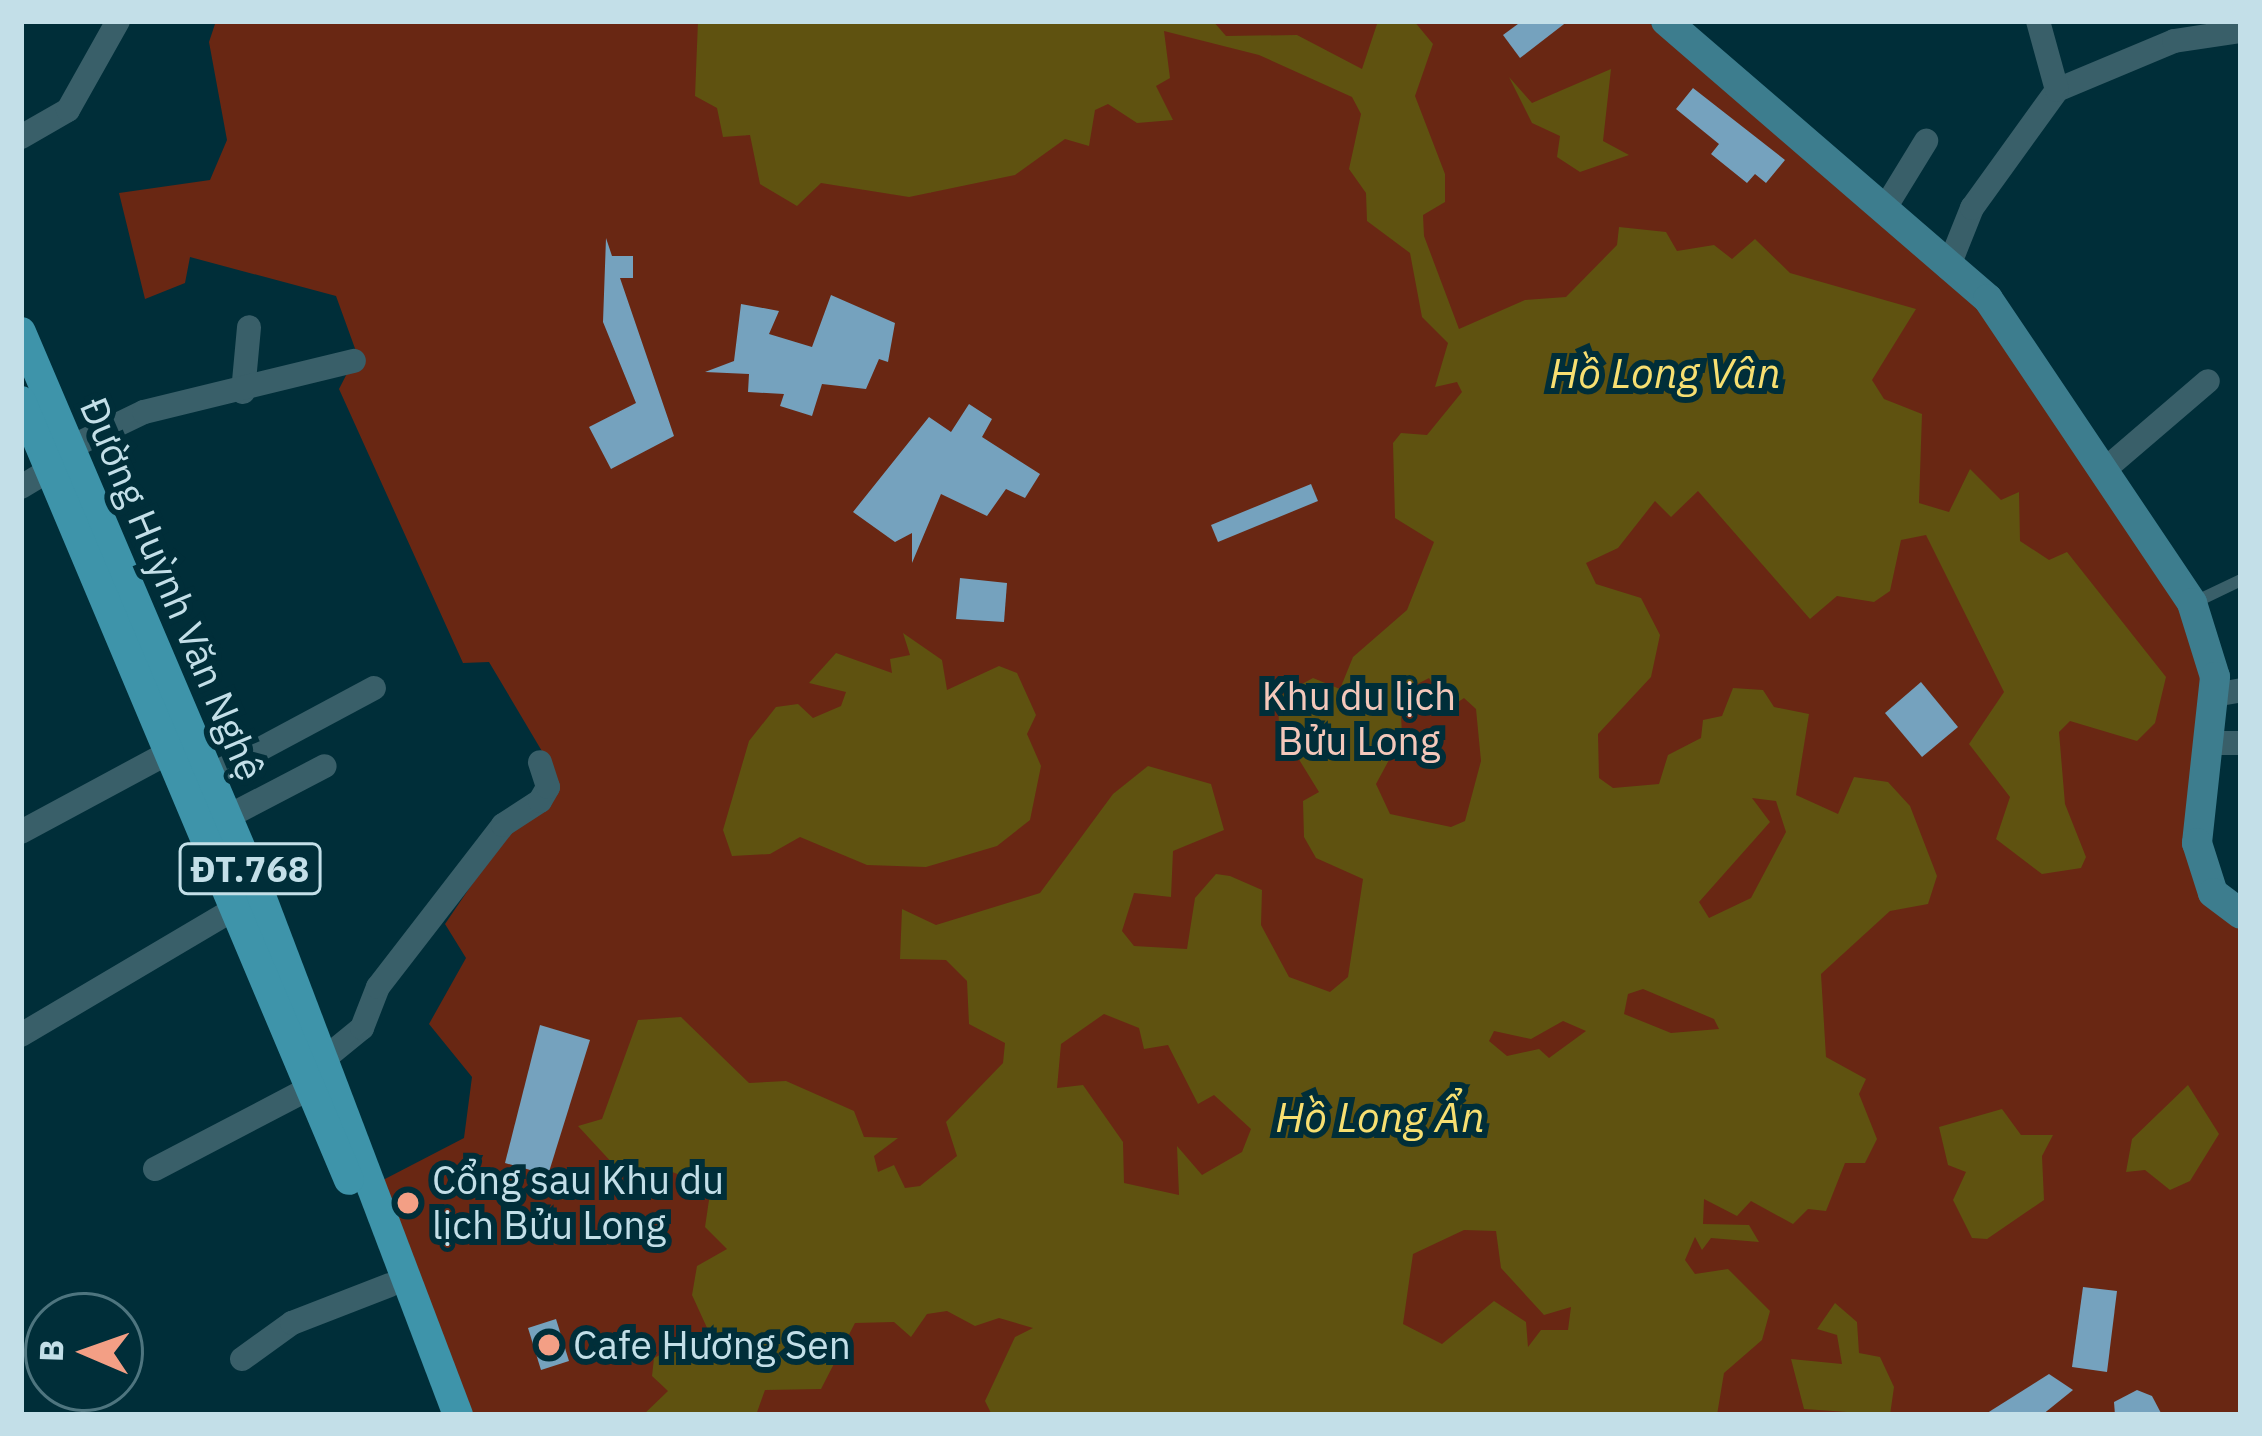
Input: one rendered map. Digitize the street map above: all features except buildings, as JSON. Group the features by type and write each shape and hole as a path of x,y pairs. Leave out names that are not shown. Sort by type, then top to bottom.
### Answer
{"main road":[{"path":"1666,21 1988,299 2192,603 2228,693 2208,743 2200,857 2213,893 2241,914"},
{"name":"Đường Huỳnh Văn Nghệ","path":"21,332 58,459 175,749 250,901 458,1415"},
{"name":"Đường Huỳnh Văn Nghệ","path":"22,404 58,459 210,776 227,817 250,901"},
{"name":"Đường Huỳnh Văn Nghệ","path":"318,1073 437,1415"}],"street":[{"path":"21,137 68,110 118,21"},
{"path":"2038,21 2056,90"},
{"path":"1948,268 1972,208 2056,90 2174,41 2241,31"},
{"path":"1885,208 1926,141"},
{"path":"242,392 249,327"},
{"path":"21,487 58,459 144,412 242,392 354,361"},
{"path":"2103,471 2208,381"},
{"path":"210,776 374,688"},
{"path":"2208,743 2241,743"},
{"path":"21,832 175,749"},
{"path":"154,1169 318,1073 362,1028 378,987 503,825 540,801 548,787 540,762"},
{"path":"227,817 325,766"},
{"path":"21,1035 250,901"},
{"path":"242,1359 292,1323 390,1285"}],"lane":[{"path":"2192,603 2241,580"}],"green space":[{"name":"Khu du lịch Bửu Long","path":"216,21 1647,21 1981,308 2181,607 2204,678 2186,845 2241,927 2241,1415 470,1415 383,1180 464,1138 472,1077 429,1024 466,958 445,924 509,830 544,807 546,758 489,662 463,663 339,389 357,354 336,296 190,257 185,283 145,299 119,193 210,180 227,140 209,42"}],"water":[{"name":"Hồ Long Ẩn","path":"698,21 1213,21 1226,36 1297,35 1362,69 1378,21 1414,21 1433,44 1415,96 1445,174 1445,202 1423,215 1424,236 1459,329 1525,300 1566,297 1617,245 1619,227 1666,232 1677,251 1714,245 1732,259 1755,239 1790,273 1916,309 1872,380 1884,399 1922,414 1919,503 1949,512 1970,469 2001,500 2019,492 2020,541 2049,560 2067,552 2166,677 2155,723 2137,741 2070,721 2059,732 2065,804 2086,857 2081,868 2042,874 1996,839 2010,797 1969,744 2004,692 1926,535 1901,540 1890,591 1874,602 1837,596 1810,619 1698,491 1671,517 1655,501 1618,548 1586,563 1596,584 1641,598 1660,635 1651,677 1598,734 1599,778 1613,788 1659,784 1668,755 1701,738 1703,720 1722,716 1733,688 1763,690 1774,707 1809,714 1796,795 1838,814 1854,777 1888,782 1910,806 1937,876 1928,904 1890,911 1821,974 1826,1057 1866,1079 1859,1094 1877,1139 1865,1163 1845,1163 1826,1211 1808,1209 1793,1224 1751,1201 1737,1216 1704,1199 1703,1224 1749,1225 1759,1242 1711,1238 1702,1250 1695,1237 1685,1260 1695,1274 1728,1269 1770,1311 1762,1340 1724,1373 1717,1415 992,1415 985,1401 1015,1337 1033,1328 999,1318 975,1326 947,1311 927,1314 911,1337 894,1322 855,1323 821,1389 765,1390 756,1415 643,1415 668,1391 652,1376 654,1358 708,1330 692,1295 697,1266 727,1249 705,1227 709,1200 696,1181 667,1170 660,1189 639,1192 578,1126 602,1119 638,1020 681,1017 749,1083 786,1081 854,1111 864,1137 898,1138 874,1156 878,1172 894,1165 905,1188 920,1186 957,1156 946,1122 1003,1063 1005,1043 969,1024 967,981 946,960 900,959 902,909 936,925 1040,893 1113,794 1148,766 1211,784 1224,830 1173,851 1171,897 1134,893 1122,931 1134,946 1187,949 1195,898 1216,874 1230,876 1262,890 1261,925 1289,977 1330,992 1348,977 1363,879 1316,858 1304,837 1303,801 1319,792 1279,727 1278,697 1313,678 1340,689 1353,657 1407,610 1434,542 1395,518 1393,443 1401,433 1427,435 1462,392 1457,382 1435,387 1448,343 1422,317 1410,253 1367,221 1366,193 1349,169 1361,114 1352,97 1259,55 1164,31 1170,78 1156,86 1173,120 1137,123 1108,104 1095,110 1089,146 1065,139 1015,175 909,197 821,183 797,206 760,184 750,135 723,137 717,108 695,96","holes":["1429,678 1449,708 1464,698 1476,709 1481,761 1465,821 1451,827 1390,814 1376,784 1402,736 1400,693","1752,798 1776,801 1786,832 1751,898 1709,918 1699,902 1770,822","1643,989 1714,1019 1719,1029 1671,1033 1624,1014 1628,994","1104,1014 1139,1028 1144,1049 1168,1045 1198,1104 1214,1095 1251,1129 1242,1152 1202,1175 1177,1146 1179,1195 1124,1183 1123,1142 1083,1085 1057,1088 1061,1044","1563,1021 1586,1031 1549,1058 1539,1049 1507,1056 1489,1041 1494,1031 1531,1039","1464,1230 1496,1231 1501,1268 1544,1315 1571,1307 1568,1330 1541,1330 1528,1347 1526,1322 1494,1301 1442,1344 1403,1324 1413,1254"]},
{"path":"1611,69 1603,141 1629,155 1580,172 1557,157 1560,136 1532,123 1509,77 1532,103"},
{"path":"903,633 942,660 947,690 999,666 1017,673 1036,715 1027,734 1041,766 1030,820 997,846 926,867 867,865 800,837 770,854 732,856 723,830 749,741 776,707 798,704 813,718 841,706 846,692 809,683 836,653 892,673 890,659 910,655"},
{"path":"2188,1085 2219,1134 2190,1181 2170,1190 2145,1170 2126,1172 2132,1139"},
{"path":"2002,1109 2021,1135 2053,1135 2042,1156 2044,1200 1987,1239 1972,1238 1953,1200 1966,1172 1948,1165 1939,1127"},
{"path":"1835,1303 1857,1322 1859,1353 1880,1357 1894,1387 1890,1415 1804,1409 1791,1359 1842,1364 1837,1335 1817,1329"}],"place":[{"name":"Cổng sau Khu du lịch Bửu Long","path":"408,1203"},
{"name":"Cafe Hương Sen","path":"549,1345"}],"water label":[{"name":"Hồ Long Vân","path":"1665,373"}]}
